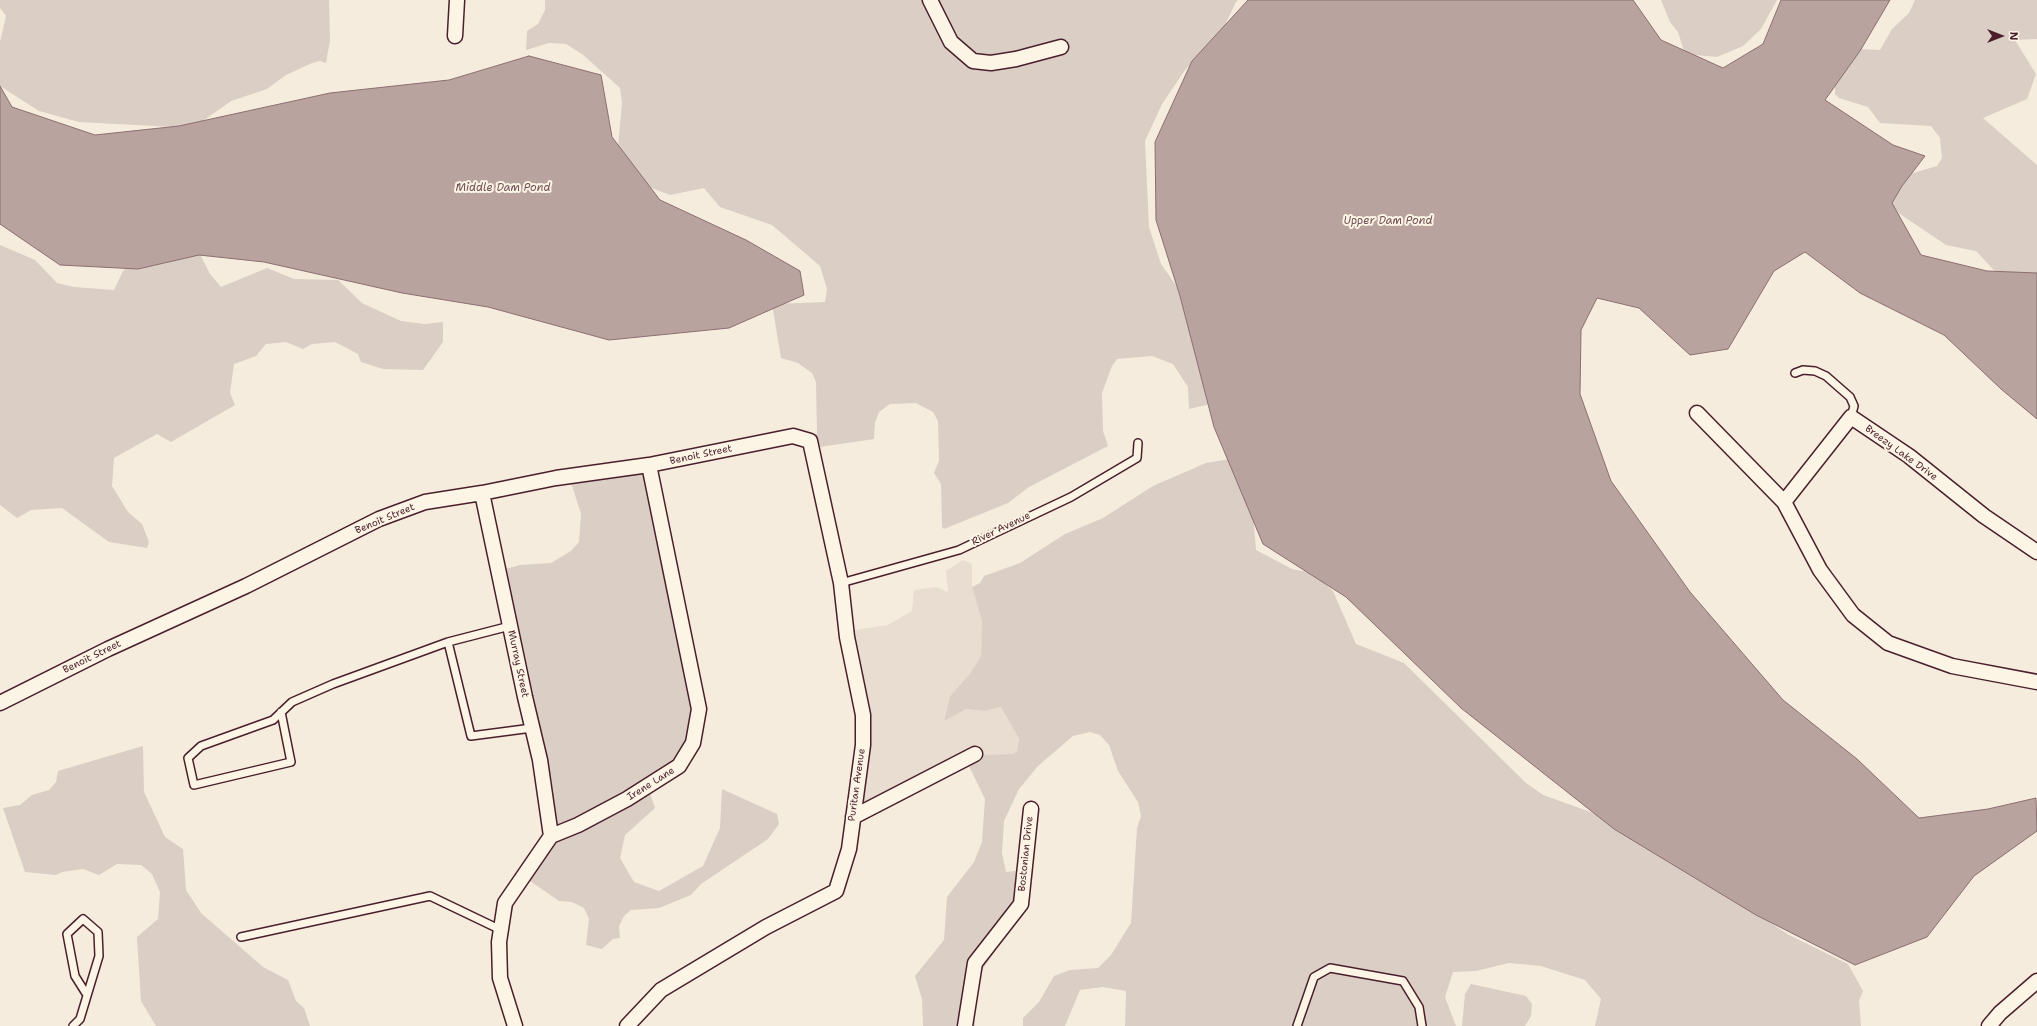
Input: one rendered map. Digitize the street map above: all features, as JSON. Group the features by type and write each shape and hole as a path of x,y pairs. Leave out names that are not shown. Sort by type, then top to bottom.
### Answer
{"street":[{"path":"455,36 456,0"},
{"path":"930,0 951,42 973,61 991,62 1016,60 1061,47"},
{"path":"1696,413 1784,502 1820,570 1848,609 1853,615 1888,643 1952,666 2037,682"},
{"path":"1784,502 1851,418"},
{"name":"Breezy Lake Drive","path":"1851,418 1909,456 1984,516 2037,552"},
{"name":"Benoit Street","path":"0,702 108,649 246,586 379,519 425,502 482,493 556,478 649,465 793,436 802,438"},
{"name":"Puritan Avenue","path":"627,1026 661,990 766,927 836,891 849,850 863,745 863,715 847,637 841,583 810,441 802,438"},
{"name":"Irene Lane","path":"551,836 578,825 628,799 679,766 692,743 699,709 649,465"},
{"name":"Murray Street","path":"482,493 540,760 551,836"},
{"path":"853,817 975,754"},
{"name":"Bostonian Drive","path":"966,1026 975,963 1021,904 1031,809"},
{"path":"515,1026 500,978 499,942 505,904 551,836"},
{"path":"1989,1026 2000,1013 2037,981"}],"lane":[{"path":"1795,373 1803,370 1826,376 1850,397 1854,406 1851,418"},
{"name":"River Avenue","path":"841,583 959,550 1071,497 1137,458 1138,443"},
{"path":"281,712 291,762 194,785 188,758 200,746 273,720 281,712 292,702 333,684 448,642 510,626"},
{"path":"448,642 471,736 532,728"},
{"path":"241,937 430,896 501,930"},
{"path":"73,1026 80,1019 99,956 98,932 83,919 67,934 75,976 87,995"},
{"path":"1297,1026 1314,977 1330,968 1403,981 1419,1007 1422,1026"}],"shaded area":[{"path":"0,0 329,0 330,40 326,63 320,61 312,63 286,75 267,89 231,101 193,128 79,122 39,111 0,86 0,42 6,16 0,8"},
{"path":"545,0 1238,0 1219,37 1185,70 1162,104 1145,141 1149,227 1161,264 1196,314 1215,403 1189,409 1188,387 1173,364 1152,356 1117,359 1112,366 1102,393 1103,431 1108,446 1029,487 1008,503 944,529 942,527 941,484 934,473 939,461 938,421 933,412 916,403 890,404 879,412 875,423 874,439 813,448 813,440 817,433 816,382 812,373 798,363 781,358 772,304 825,302 827,289 820,266 772,225 720,207 704,188 670,195 620,176 617,157 622,103 620,88 582,54 566,44 549,43 526,50 527,31 538,24 545,10"},
{"path":"1661,0 1777,0 1761,29 1743,46 1717,57 1685,54 1678,32 1670,22"},
{"path":"1915,0 2037,0 2037,39 2015,40 2036,74 2027,99 1983,118 2037,165 2037,276 2005,282 1976,251 1946,245 1900,214 1886,201 1893,179 1937,166 1942,158 1940,138 1931,126 1880,123 1868,107 1839,98 1835,94 1835,67 1858,49 1880,50 1892,29 1909,13"},
{"path":"0,245 35,260 57,283 74,287 114,290 123,271 131,262 200,254 210,274 221,287 267,268 294,279 338,280 362,303 401,321 424,324 443,322 443,342 423,370 383,369 361,362 358,354 335,342 312,344 303,349 286,342 266,344 256,356 234,364 230,393 235,405 171,442 157,434 114,458 112,486 128,512 142,524 149,542 147,548 109,542 62,508 31,510 17,518 0,505"},
{"path":"1236,458 1251,489 1256,550 1292,569 1313,573 1333,591 1356,644 1404,663 1526,783 1543,795 1599,815 1629,831 1789,935 1848,964 1863,991 1859,1001 1861,1026 1595,1026 1601,999 1585,980 1541,966 1509,963 1476,971 1453,972 1445,997 1456,1026 1125,1026 1126,991 1103,987 1080,990 1065,1026 1023,1026 1023,1018 1039,1002 1054,976 1070,970 1098,968 1111,955 1131,923 1137,828 1141,816 1138,802 1118,771 1109,745 1100,735 1090,732 1073,736 1038,766 1019,789 1004,821 1002,853 1006,872 1016,871 1012,917 995,951 976,979 974,992 975,1026 923,1026 922,999 915,976 944,940 947,897 974,862 982,842 985,799 967,762 976,755 1013,754 1017,751 1019,739 1001,707 985,711 966,709 944,721 950,696 969,675 981,656 982,621 972,587 980,583 984,576 1020,563 1065,534 1103,518 1153,486 1206,463"},
{"path":"651,468 691,657 693,746 648,788 655,808 625,835 620,858 634,882 659,891 703,866 720,828 722,789 777,814 779,824 768,839 701,884 691,895 659,908 631,910 624,916 619,926 620,938 613,939 602,949 586,945 589,919 584,908 572,902 559,901 527,879 553,835 502,570 520,565 551,563 571,551 579,542 581,514 570,479"},
{"path":"963,560 972,564 972,587 982,621 981,656 969,675 950,696 944,720 966,709 985,711 1001,707 1019,739 1017,751 1013,754 976,755 856,813 865,747 849,631 888,625 912,611 914,590 936,587 948,592 946,571"},
{"path":"143,746 144,792 165,837 183,849 186,890 201,913 263,967 288,980 296,1001 304,1008 310,1026 156,1026 141,1001 137,937 158,919 160,892 152,874 141,865 117,864 99,875 83,869 62,872 56,875 25,872 3,808 20,805 32,795 49,790 56,782 58,771"},
{"path":"1471,984 1526,996 1532,1004 1531,1016 1525,1026 1462,1026 1465,994"}],"water":[{"name":"Upper Dam Pond","path":"1248,0 1633,0 1661,40 1723,68 1763,44 1781,0 1890,0 1860,51 1825,100 1893,145 1925,156 1902,186 1892,203 1921,255 1987,271 2037,273 2037,419 2001,389 1944,335 1860,293 1805,252 1774,271 1728,349 1690,355 1639,308 1597,298 1581,330 1580,394 1611,481 1690,592 1783,700 1857,759 1919,818 1988,809 2036,798 2037,831 1974,876 1927,937 1855,965 1756,915 1614,829 1461,708 1346,597 1263,544 1214,427 1180,296 1156,220 1155,142 1192,61"},
{"name":"Middle Dam Pond","path":"529,56 601,75 612,137 660,200 746,240 800,271 804,295 729,328 609,340 488,307 402,293 264,262 199,255 138,269 60,265 0,224 0,86 12,107 95,135 179,126 330,93 449,80"}]}
